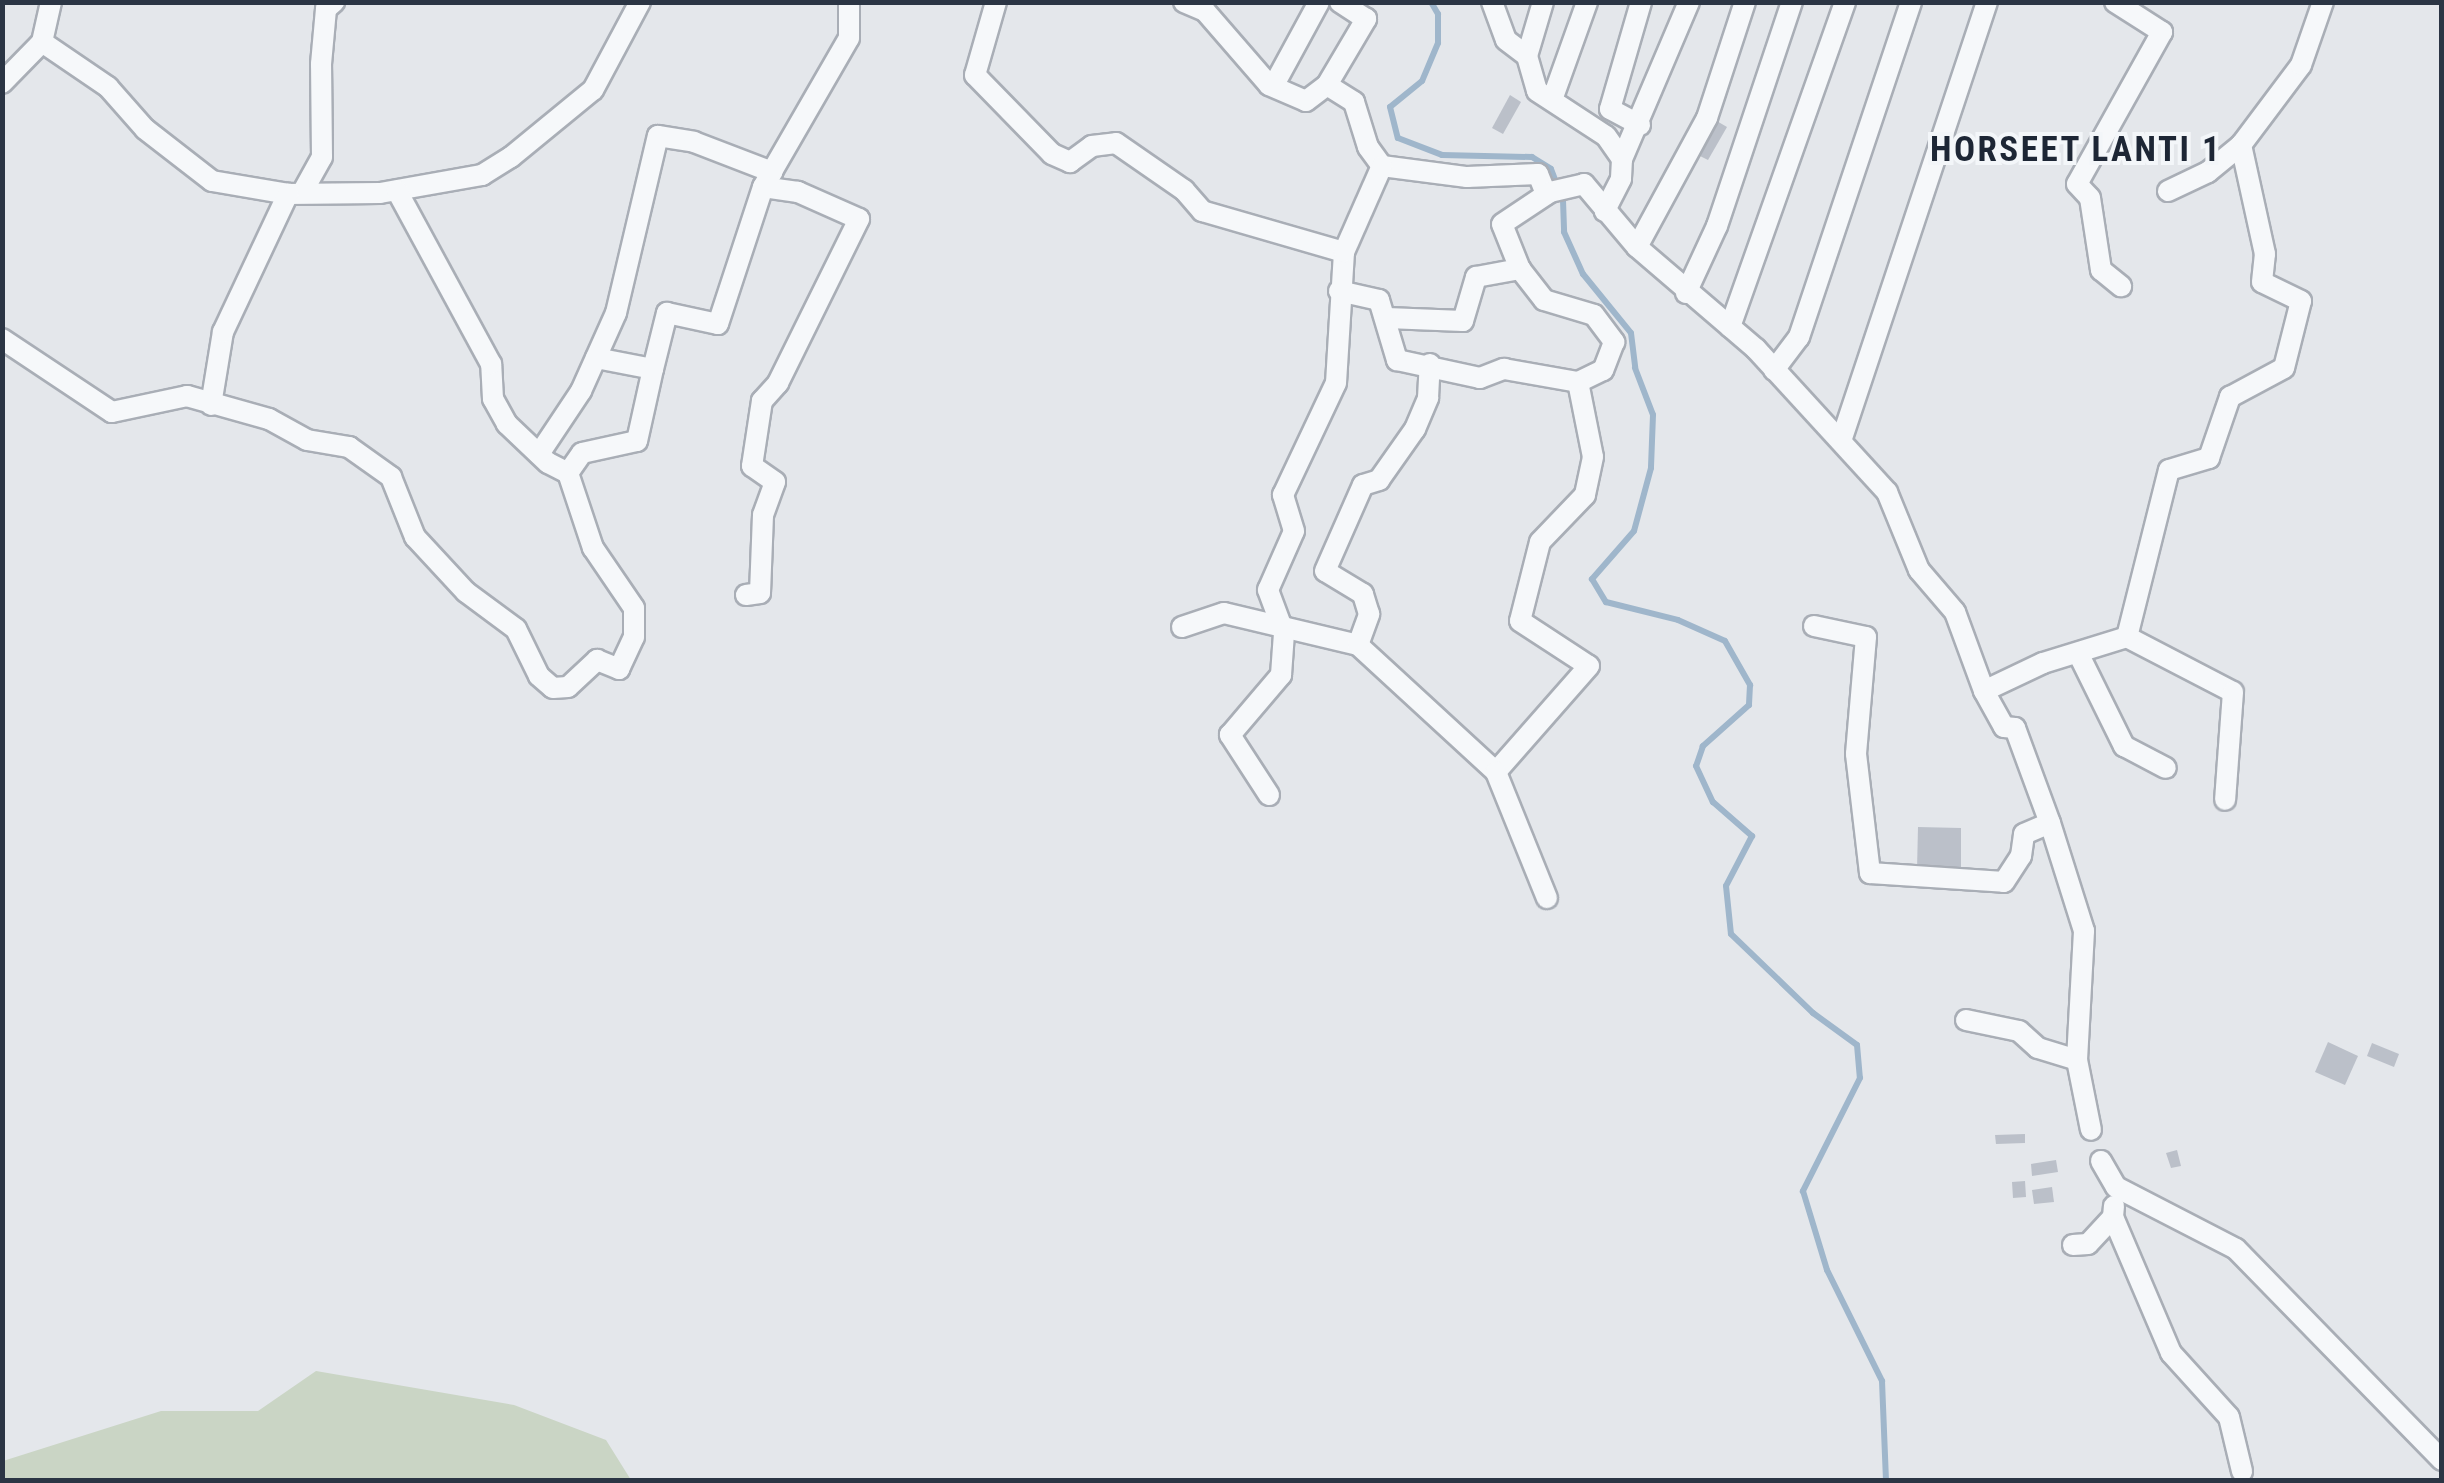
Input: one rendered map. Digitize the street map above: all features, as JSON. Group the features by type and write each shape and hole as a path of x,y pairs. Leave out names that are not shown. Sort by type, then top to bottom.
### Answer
{"street":[{"path":"2,82 42,42 52,2"},
{"path":"211,405 223,332 295,193 322,157 321,64 326,10 334,2"},
{"path":"42,42 108,87 145,129 212,181 295,193 397,191 482,175 511,157 593,90 640,2"},
{"path":"568,473 582,453 636,441 668,313 718,324 738,248 768,180 849,38 849,2"},
{"path":"996,2 975,75 1052,154 1070,162 1092,146 1116,144 1184,190 1202,211 1344,252"},
{"path":"1184,2 1204,11 1269,85 1275,83 1319,2"},
{"path":"1275,83 1306,101 1328,85 1366,19 1340,2"},
{"path":"1492,2 1506,40 1526,56 1537,91 1606,136 1622,159"},
{"path":"1526,56 1542,2"},
{"path":"1552,100 1587,2"},
{"path":"1640,125 1610,109 1641,2"},
{"path":"1605,211 1621,179 1622,159 1640,125 1689,2"},
{"path":"1637,248 1707,118 1745,2"},
{"path":"1686,293 1717,226 1792,2"},
{"path":"1730,327 1845,2"},
{"path":"1774,370 1799,337 1911,2"},
{"path":"1842,438 1987,2"},
{"path":"2115,2 2162,32 2077,184 2090,198 2101,270 2120,286"},
{"path":"2168,191 2208,172 2241,145 2301,65 2323,2"},
{"path":"1328,85 1354,102 1368,147 1382,166 1467,177 1538,174 1548,193"},
{"path":"539,454 596,358 616,313 658,136 858,219 778,383 762,401 752,466 776,482 762,515 760,594 746,595"},
{"path":"2127,637 2169,470 2209,458 2230,397 2284,368 2301,301 2262,282 2264,254 2241,145"},
{"path":"1269,796 1230,735 1282,676 1284,633 1268,590 1294,531 1282,495 1336,383 1344,252 1382,166"},
{"path":"1339,291 1379,300 1397,360 1430,364 1480,378 1504,369 1578,382 1603,370 1614,342 1610,328 1594,316 1544,300 1520,269 1502,224 1548,193 1571,183 1584,184 1637,248 1730,327 1842,438 1887,492 1919,570 1955,612 1984,691 2004,727 2015,728 2050,823 2084,931 2077,1060 2091,1130"},
{"path":"2,339 112,412 187,396 268,419 306,440 349,447 392,477 415,536 466,592 516,629 539,676 553,688 568,687 597,660 619,669 634,637 634,608 593,548 568,473 539,454 500,411 491,364 397,191"},
{"path":"1386,318 1463,321 1476,276 1520,269"},
{"path":"596,358 653,370"},
{"path":"1358,646 1369,614 1363,594 1325,571 1363,485 1379,480 1416,429 1428,398 1430,364"},
{"path":"1496,772 1589,666 1520,620 1540,542 1585,495 1593,457 1578,382"},
{"path":"1182,626 1224,613 1284,633 1358,646 1496,772 1547,898"},
{"path":"1814,626 1866,637 1856,754 1870,873 2004,882 2021,856 2024,834 2050,823"},
{"path":"1984,691 2127,637 2233,692 2225,800"},
{"path":"2078,653 2124,746 2166,768"},
{"path":"1966,1020 2007,1027 2038,1048 2077,1060"},
{"path":"2101,1161 2116,1187 2236,1249 2442,1460"},
{"path":"2116,1187 2114,1217 2171,1353 2229,1417 2242,1471"},
{"path":"2074,1245 2088,1244 2114,1217"}],"green space":[{"path":"316,1371 514,1405 606,1440 631,1480 3,1480 3,1461 161,1411 258,1411"}],"building":[{"path":"1510,95 1521,102 1503,134 1492,128"},
{"path":"1715,120 1727,127 1708,160 1696,154"},
{"path":"1918,827 1961,828 1961,871 1917,870"},
{"path":"2328,1042 2358,1056 2345,1085 2315,1072"},
{"path":"2372,1043 2399,1054 2394,1067 2367,1056"},
{"path":"2025,1134 2025,1143 1996,1144 1995,1135"},
{"path":"2177,1150 2181,1166 2171,1168 2166,1153"},
{"path":"2056,1160 2058,1172 2032,1176 2031,1164"},
{"path":"2025,1181 2026,1197 2013,1198 2012,1182"},
{"path":"2052,1187 2054,1202 2034,1204 2032,1190"}],"waterway":[{"path":"1431,2 1438,14 1438,43 1422,81 1390,107 1398,138 1442,155 1532,157 1551,169 1563,200 1564,232 1583,274 1631,333 1635,368 1653,415 1651,468 1634,531 1592,579 1606,602 1678,620 1725,641 1750,685 1749,705 1703,746 1696,766 1713,802 1752,836 1726,886 1731,934 1813,1013 1857,1045 1860,1078 1803,1191 1827,1270 1882,1381 1886,1480"}],"district":[{"name":"HORSEET LANTI 1","path":"2076,150"}]}
